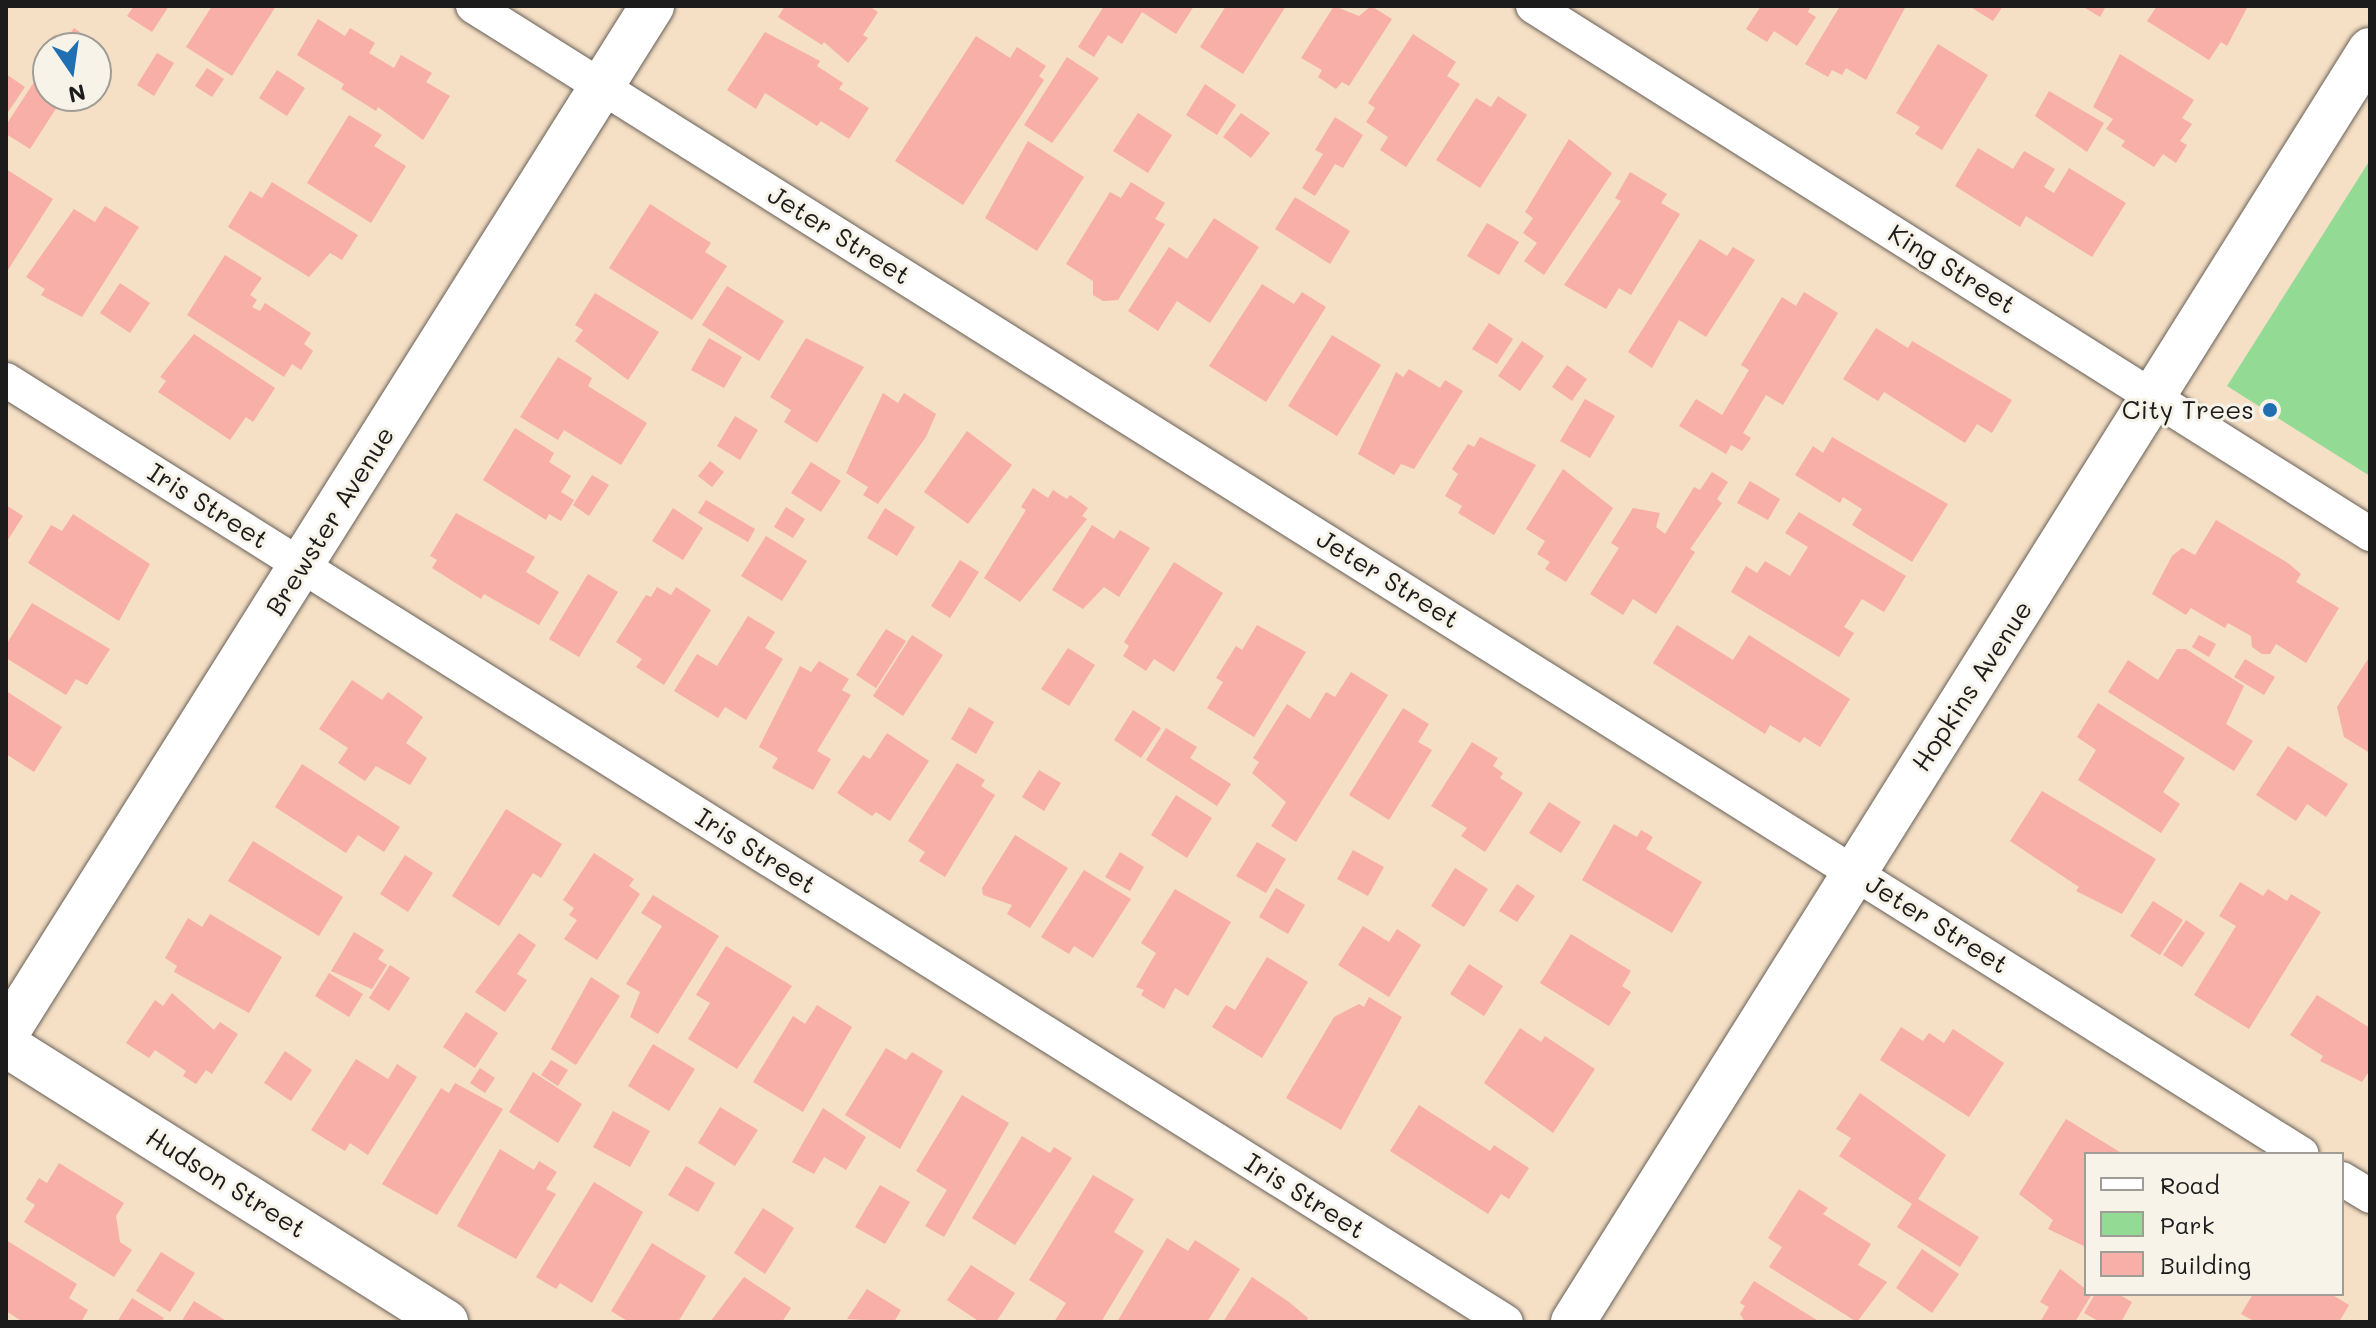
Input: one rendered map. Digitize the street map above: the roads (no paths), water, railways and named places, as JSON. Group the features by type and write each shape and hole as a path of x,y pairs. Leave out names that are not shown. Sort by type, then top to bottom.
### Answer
{"street":[{"name":"Jeter Street","path":"473,6 2299,1152"},
{"name":"Brewster Avenue","path":"6,1034 652,6"},
{"name":"King Street","path":"1533,6 2370,534"},
{"name":"Hopkins Avenue","path":"1573,1322 2156,397 2370,50"},
{"name":"Iris Street","path":"6,380 1506,1322"},
{"name":"Hudson Street","path":"6,1045 446,1322"},
{"path":"2344,1180 2370,1196"}],"place":[{"name":"City Trees","path":"2270,410"}]}
